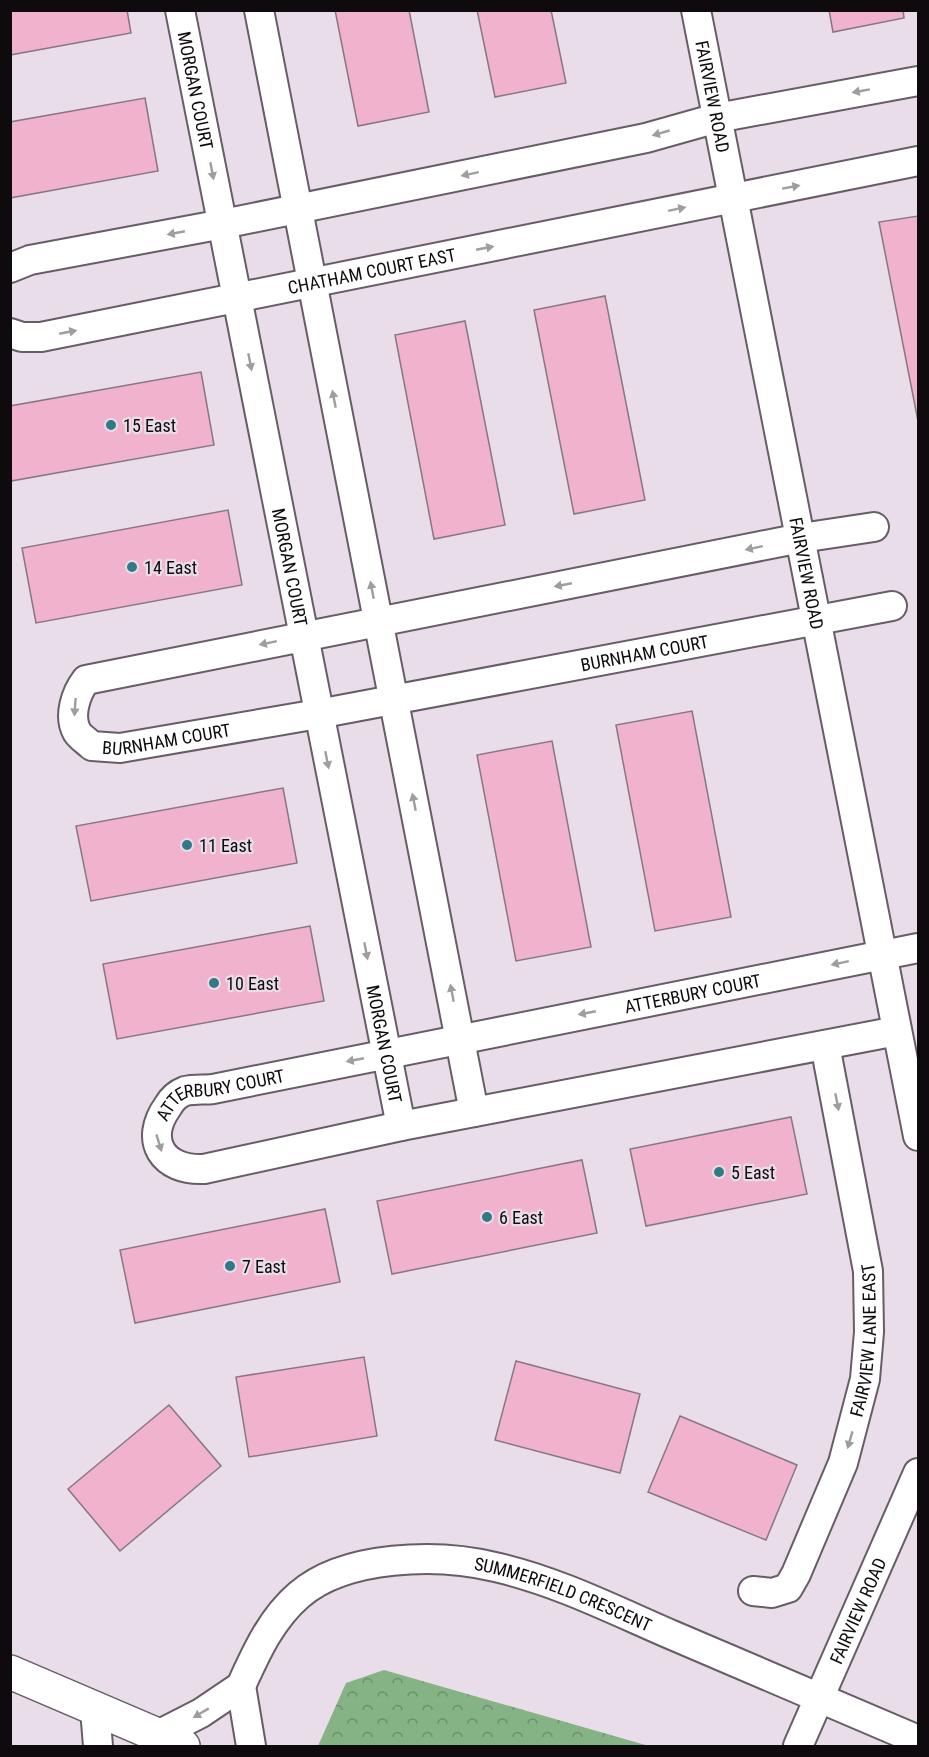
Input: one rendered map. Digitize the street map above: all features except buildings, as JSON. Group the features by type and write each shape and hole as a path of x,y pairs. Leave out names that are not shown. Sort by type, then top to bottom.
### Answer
{"main road":[{"path":"10,1672 170,1741"}],"street":[{"name":"MORGAN COURT","path":"180,10 401,1126"},
{"path":"259,10 474,1112"},
{"name":"FAIRVIEW ROAD","path":"696,10 818,619 918,1136"},
{"path":"10,268 30,260 223,224 646,138 717,118 918,81"},
{"name":"CHATHAM COURT EAST","path":"10,333 22,337 41,337 918,161"},
{"name":"BURNHAM COURT","path":"874,527 801,538 86,680 76,693 74,715 77,732 92,746 120,748 318,714 892,606"},
{"name":"ATTERBURY COURT","path":"897,1031 401,1126 204,1170 189,1170 175,1165 163,1154 156,1141 156,1126 164,1111 174,1097 186,1091 213,1089 918,948"},
{"name":"FAIRVIEW LANE EAST","path":"753,1591 772,1593 788,1588 796,1574 843,1463 864,1379 869,1332 868,1271 825,1045"},
{"name":"FAIRVIEW ROAD","path":"798,1746 918,1473"},
{"name":"SUMMERFIELD CRESCENT","path":"241,1686 270,1628 299,1594 344,1569 393,1561 443,1560 494,1566 561,1587 918,1740"},
{"path":"170,1741 201,1713 241,1686 251,1746"},
{"path":"95,1708 98,1746"}],"green space":[{"path":"384,1670 649,1746 318,1746 346,1683"}],"place":[{"name":"15 East","path":"111,425"},
{"name":"14 East","path":"132,567"},
{"name":"11 East","path":"187,845"},
{"name":"10 East","path":"214,983"},
{"name":"5 East","path":"719,1172"},
{"name":"6 East","path":"487,1217"},
{"name":"7 East","path":"230,1266"}]}
